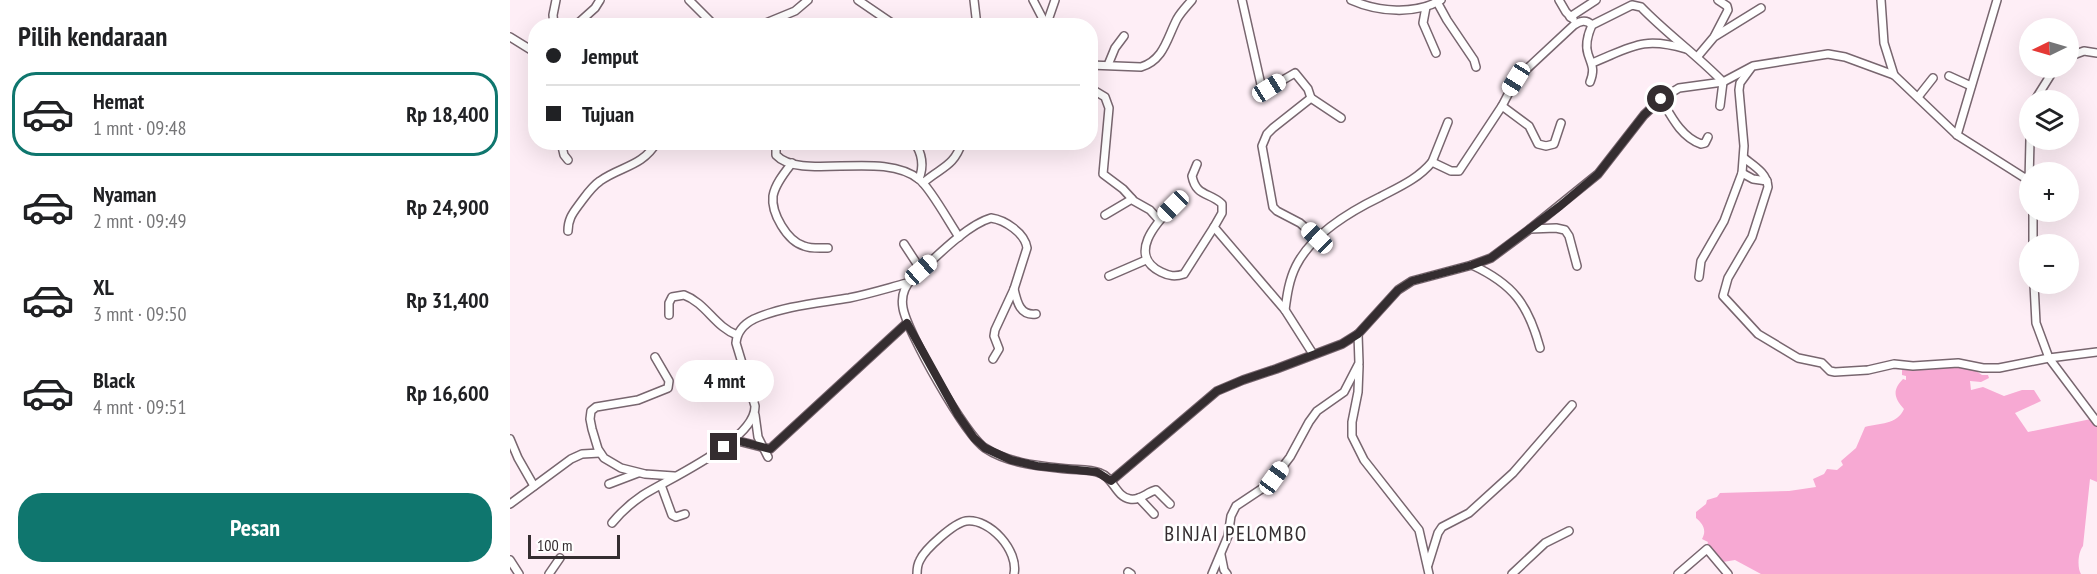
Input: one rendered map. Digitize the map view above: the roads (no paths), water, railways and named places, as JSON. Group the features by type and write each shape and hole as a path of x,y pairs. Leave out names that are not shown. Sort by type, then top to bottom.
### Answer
{"street":[{"path":"554,18 556,0"},
{"path":"583,18 600,0"},
{"path":"689,0 707,18"},
{"path":"778,18 795,11 808,0"},
{"path":"858,0 884,18"},
{"path":"974,0 975,18"},
{"path":"1033,0 1042,18"},
{"path":"1049,18 1055,0"},
{"path":"1098,65 1141,67 1157,59 1179,15 1192,0"},
{"path":"1242,0 1262,89 1265,90 1295,74 1308,89 1311,98 1341,118"},
{"path":"1352,0 1377,8 1407,9 1426,7 1438,1 1476,67"},
{"path":"1559,0 1577,23"},
{"path":"1570,16 1596,0"},
{"path":"1698,56 1714,37 1728,10 1727,6 1719,0"},
{"path":"1881,0 1884,44 1894,75"},
{"path":"1957,135 1997,0"},
{"path":"1590,82 1594,71 1587,49 1587,39 1592,26 1637,4 1674,39 1698,56 1723,82"},
{"path":"1426,7 1424,23 1436,53"},
{"path":"1714,37 1761,8"},
{"path":"1432,162 1451,171 1459,171 1522,72 1577,23 1585,21 1592,26"},
{"path":"1108,65 1115,48 1124,36"},
{"path":"510,37 528,48"},
{"path":"1592,63 1646,42 1660,42 1691,51"},
{"path":"2079,53 2084,51 2097,53"},
{"path":"1111,481 1217,391 1342,344 1358,334 1398,290 1412,281 1491,258 1598,174 1644,115 1661,99 1679,88 1723,82 1753,66 1828,54 1845,57 1894,75 1957,135 2019,175"},
{"path":"1699,277 1701,261 1724,221 1742,173 1744,158 1739,90 1740,83 1753,66"},
{"path":"1949,76 1971,86"},
{"path":"1918,97 1933,78"},
{"path":"1720,106 1723,82"},
{"path":"1098,93 1105,97 1109,108 1103,174 1132,199 1150,210 1159,220"},
{"path":"1311,98 1273,128 1264,141 1261,151 1274,209 1300,223 1317,238"},
{"path":"1661,99 1678,127 1687,136 1701,144 1705,143 1708,137"},
{"path":"1502,106 1529,126 1536,142 1542,145 1554,144 1561,123"},
{"path":"1285,310 1287,289 1297,264 1317,238 1362,206 1417,177 1432,162 1449,122"},
{"path":"563,150 568,160"},
{"path":"568,231 569,220 593,187 646,157 651,150"},
{"path":"776,150 776,155 792,163 826,167 882,166 903,170 921,181 959,237"},
{"path":"918,150 921,156 921,181"},
{"path":"921,181 952,162 959,150"},
{"path":"1744,158 1758,169 1767,181 1767,191 1752,237 1732,270 1722,293 1727,302 1758,334 1798,358 1822,363 1830,371 1835,372 1868,370 1894,364 1913,366 1959,363 1983,368 1999,368 2049,358 2097,352"},
{"path":"792,163 773,196 780,222 800,245 828,248"},
{"path":"1173,206 1150,232 1146,260 1164,274 1174,276 1181,275 1188,269 1222,213 1222,204 1202,193 1196,186 1192,176 1197,164"},
{"path":"1742,173 1753,179 1767,181"},
{"path":"1105,215 1132,199"},
{"path":"768,457 756,430 754,401 736,349 737,335 744,326 754,319 769,315 907,283 959,237 979,222 991,218 1022,235 1027,251 1014,289 995,330 994,336 999,350 993,359"},
{"path":"1214,228 1285,310 1313,354"},
{"path":"1530,229 1565,230 1569,236 1577,266"},
{"path":"904,244 921,270"},
{"path":"1109,276 1146,260"},
{"path":"1472,265 1496,276 1516,297 1530,318 1540,348"},
{"path":"907,283 902,302 907,323 958,415 974,438 985,448 1011,460 1037,466 1097,472 1111,481 1126,498 1139,498 1155,490 1170,504"},
{"path":"1014,289 1021,308 1027,314 1036,314"},
{"path":"2035,294 2036,323 2049,358 2097,422"},
{"path":"669,315 669,303 672,297 684,295 704,307 727,331 737,335"},
{"path":"735,440 770,449 907,323"},
{"path":"1358,334 1358,392 1352,422 1352,436 1364,460 1415,522 1421,536 1429,574"},
{"path":"655,357 669,381 668,388 647,397 600,406 591,411 590,422 600,453 608,461 638,473 652,476 674,476"},
{"path":"1212,574 1221,555 1236,506 1274,478 1290,457 1313,416 1325,404 1344,392 1359,363"},
{"path":"1428,565 1442,527 1469,513 1513,473 1572,405"},
{"path":"612,523 635,501 735,440 755,413"},
{"path":"510,439 534,486"},
{"path":"510,504 571,459 582,454 600,453"},
{"path":"609,484 638,473"},
{"path":"661,484 672,515 677,517 685,514"},
{"path":"1139,498 1154,514"},
{"path":"917,574 919,561 930,548 956,525 969,521 983,525 1004,542 1013,555 1014,574"},
{"path":"1512,574 1545,543 1569,531"},
{"path":"1678,574 1707,549 1725,573"},
{"path":"1221,555 1227,574"},
{"path":"549,574 560,558"},
{"path":"510,560 519,574"}],"district":[{"name":"BINJAI PELOMBO","path":"1236,534"}]}
